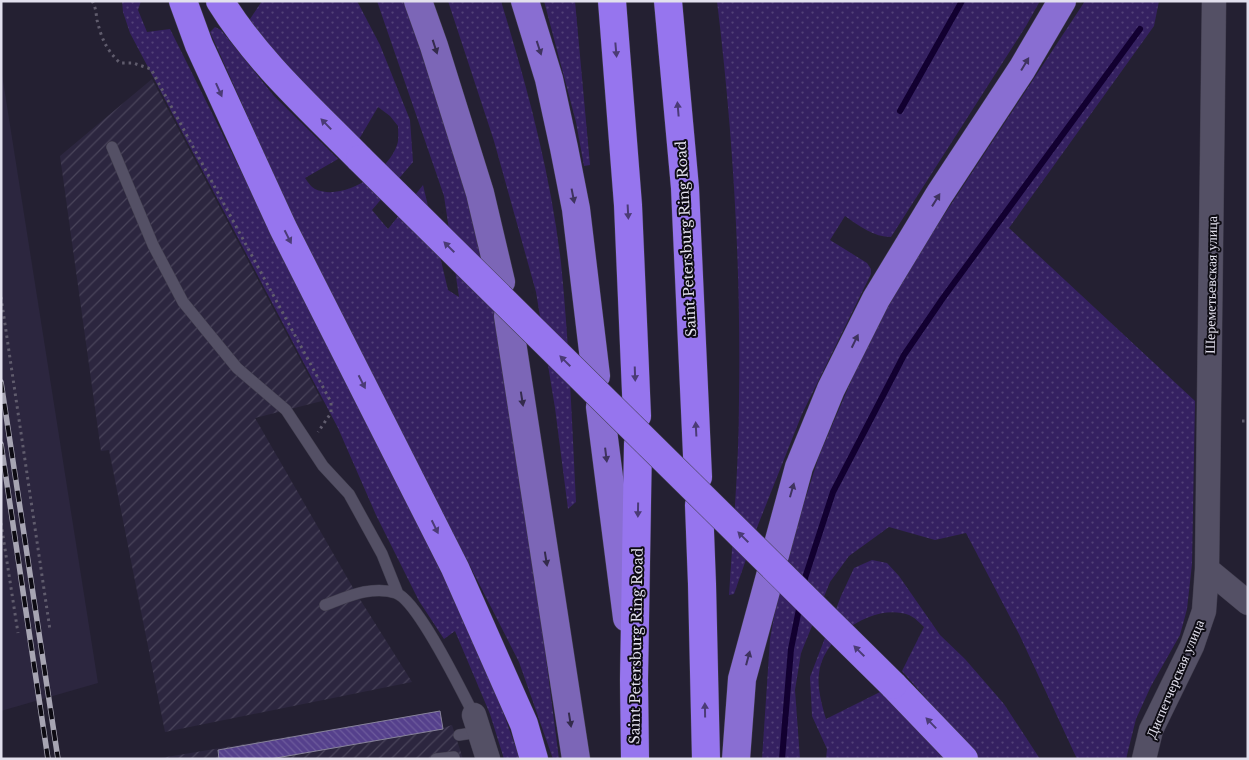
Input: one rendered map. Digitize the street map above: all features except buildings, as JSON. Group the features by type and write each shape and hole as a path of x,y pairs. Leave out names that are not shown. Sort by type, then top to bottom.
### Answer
{"highway":[{"path":"183,1 199,45 284,228 456,568 524,724 534,759"},
{"path":"220,1 252,47 360,159 893,685 964,759"},
{"path":"525,1 549,79 576,209 596,376"},
{"path":"612,1 628,205 637,416"},
{"name":"Saint Petersburg Ring Road","path":"668,1 685,188 698,477"},
{"path":"736,759 742,679 799,467 831,389 876,298 939,195 1022,69 1062,1"},
{"path":"600,406 634,680"},
{"name":"Saint Petersburg Ring Road","path":"635,759 634,680 638,444"},
{"path":"699,505 706,759"}],"main road":[{"path":"418,1 480,193 500,282"},
{"path":"508,316 576,759"}],"street":[{"name":"Шереметьевская улица","path":"1207,569 1214,1"},
{"path":"1207,569 1248,603"},
{"name":"Диспетчерская улица","path":"1144,759 1151,730 1192,646 1204,611 1207,569"},
{"path":"471,727 488,759"}],"lane":[{"path":"112,147 153,245 183,302 237,368 286,410 323,466 349,494 382,554 398,594 412,608 437,644 471,727"},
{"path":"325,605 356,593 380,590 398,594"},
{"path":"436,759 454,757 454,759"}],"path":[{"path":"92,1 95,5 98,23 107,50 120,63 133,63 150,69 331,402 331,412 309,446"},
{"path":"1,297 50,630"},
{"path":"1242,421 1248,421"},
{"path":"1,523 18,633"}],"shaded area":[{"path":"122,1 141,1 138,10 147,32 170,29 466,622 502,709 520,759 504,759 490,714 455,631 444,639 419,601 376,515 338,428 130,33 123,12"},
{"path":"262,1 357,1 380,45 410,120 413,162 372,210 388,229 423,185 448,290 459,297 444,196 377,1 407,1 445,105 507,356 559,759 553,759 519,662 295,223 210,32 215,27 221,30 274,96 338,159 305,178 315,189 326,192 351,188 374,174 392,155 398,143 398,126 390,116 378,107 358,141 313,100 248,22"},
{"path":"448,1 501,1 537,131 557,230 564,293 576,502 568,509 555,408 536,292 494,141"},
{"path":"544,1 575,1 590,165 584,166 576,122"},
{"path":"717,1 1040,1 1026,26 891,237 873,233 845,216 830,240 867,263 871,269 871,274 802,414 758,525 734,594 729,595 739,423 739,299 732,150"},
{"path":"1085,1 1159,1 1154,26 1009,228 1195,401 1192,564 1187,609 1180,635 1151,686 1136,719 1126,759 1077,759 1020,636 966,533 935,540 889,527 849,556 830,582 801,653 795,690 800,759 762,759 770,639 782,572 819,456 866,346 913,262"},
{"path":"1,68 98,683 1,711"},
{"path":"152,79 322,401 255,418 356,593 412,682 165,732 109,450 101,451 60,156"},
{"path":"872,560 887,563 899,576 940,635 965,659 1004,704 1040,759 979,759 902,671 924,627 911,616 895,612 866,618 852,626 829,647 822,660 819,674 820,696 826,719 880,692 948,759 826,759 827,749 812,716 810,677 841,596 854,568"},
{"path":"440,711 443,728 452,725 463,759 155,759"}],"waterway":[{"path":"900,111 962,1"},
{"path":"803,587 833,492 904,355 943,298 1140,29"},
{"path":"782,759 791,649 800,604"}],"railway":[{"path":"1,382 58,759"},
{"path":"1,444 48,759"}]}
